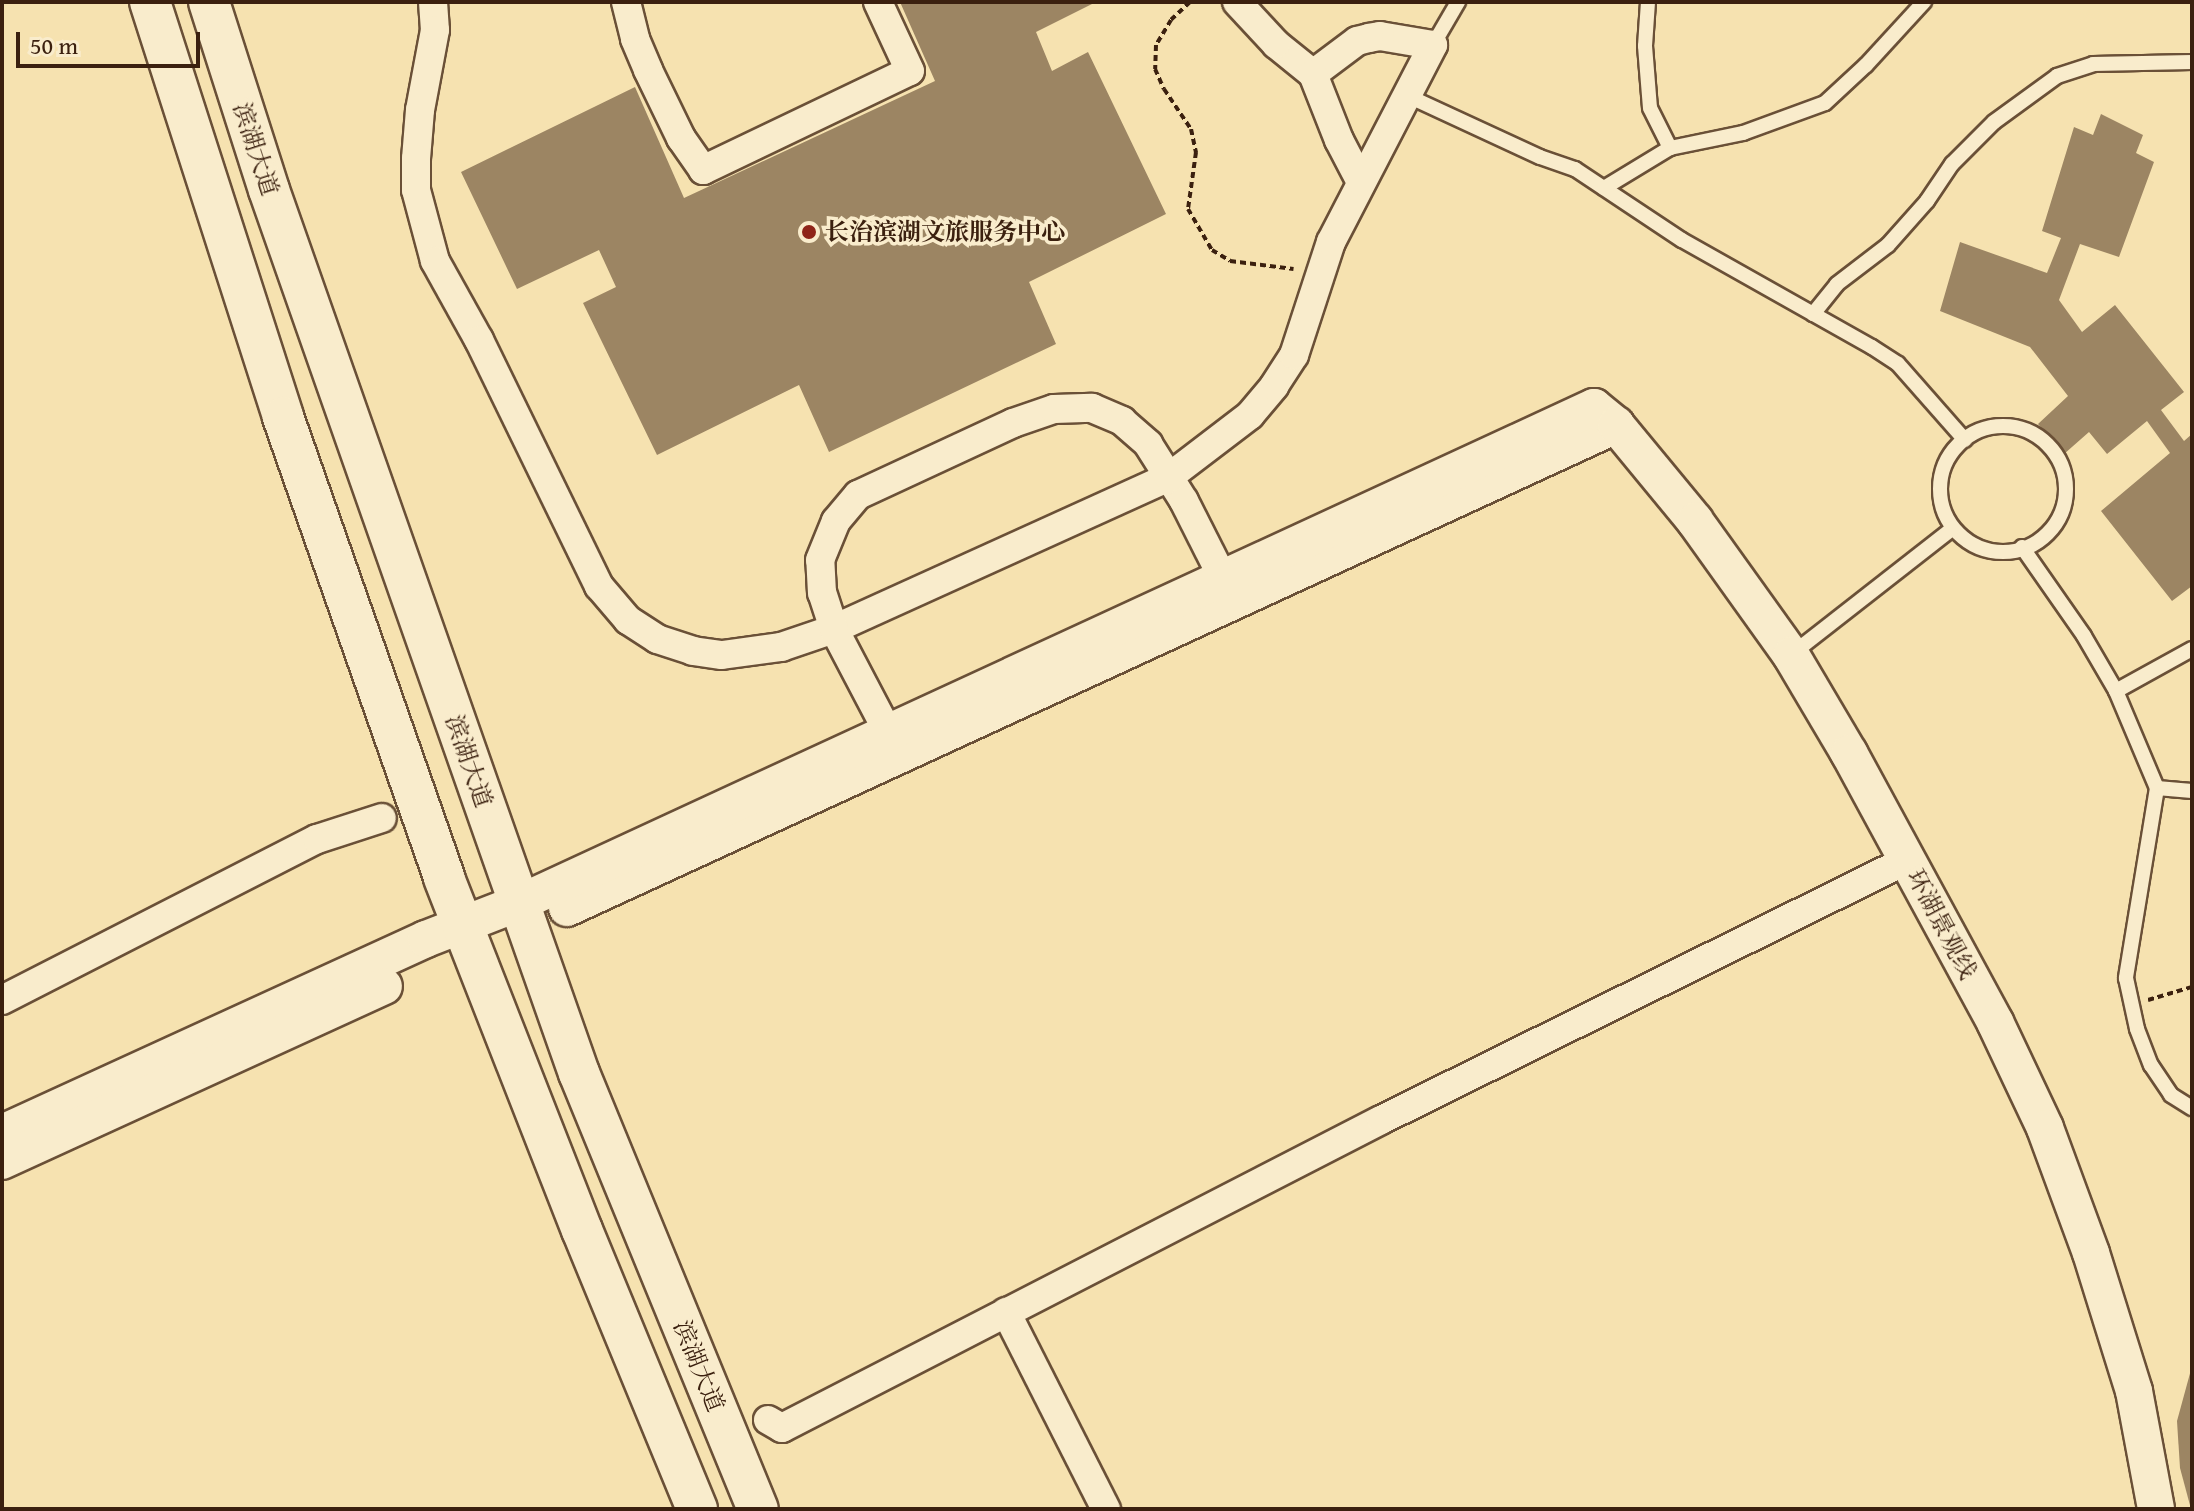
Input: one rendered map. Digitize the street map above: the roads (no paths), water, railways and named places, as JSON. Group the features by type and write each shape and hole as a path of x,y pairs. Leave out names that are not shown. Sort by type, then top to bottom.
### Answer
{"main road":[{"path":"150,2 283,417 466,936 697,1509"},
{"name":"滨湖大道","path":"209,2 274,204 579,1073 758,1509"}],"street":[{"path":"433,2 435,30 420,110 416,190 435,261 479,340 599,586 628,620 657,639 693,651 722,655 781,647 834,629 1169,477 1250,415 1294,355 1331,242 1433,45 1380,36 1369,38 1357,41 1313,74"},
{"path":"626,2 635,39 648,70 681,138 703,170 910,71 878,2"},
{"path":"1237,2 1276,44 1313,74 1339,140 1361,182"},
{"path":"2,1133 523,914 894,743 1228,589 1169,477 1148,444 1122,421 1092,408 1054,409 1013,423 858,495 836,521 820,560 822,593 834,629 894,743"},
{"name":"环湖景观线","path":"1228,589 1605,416 1722,555 1791,655 1995,1022 2061,1167 2134,1391 2156,1509"},
{"path":"2,1000 317,839 382,818"},
{"path":"768,1420 782,1428 1367,1127 1907,860"},
{"path":"2,1161 466,936"},
{"path":"1006,1312 1106,1509"}],"lane":[{"path":"1433,45 1458,2"},
{"path":"1648,2 1645,46 1650,108 1670,148"},
{"path":"1604,188 1670,148 1743,133 1825,103 1866,65 1924,2"},
{"path":"1813,314 1837,284 1888,245 1927,201 1952,164 1994,122 2057,76 2093,64 2192,62"},
{"path":"1408,96 1540,157 1575,169 1682,240 1898,364 1965,440"},
{"path":"2011,426 2031,432 2047,444 2059,460 2066,479 2066,499 2059,518 2047,535 2031,547 2022,547 2010,553 1988,552 1968,543 1953,528 1942,509 1939,488 1944,466 1965,440 1991,427 2011,426"},
{"path":"1791,655 1953,528"},
{"path":"2022,547 2084,636 2116,691 2157,788 2126,978 2151,1065 2171,1095 2192,1108"},
{"path":"2116,691 2192,649"},
{"path":"2157,788 2192,791"}],"place":[{"name":"长治滨湖文旅服务中心","path":"809,232"}]}
